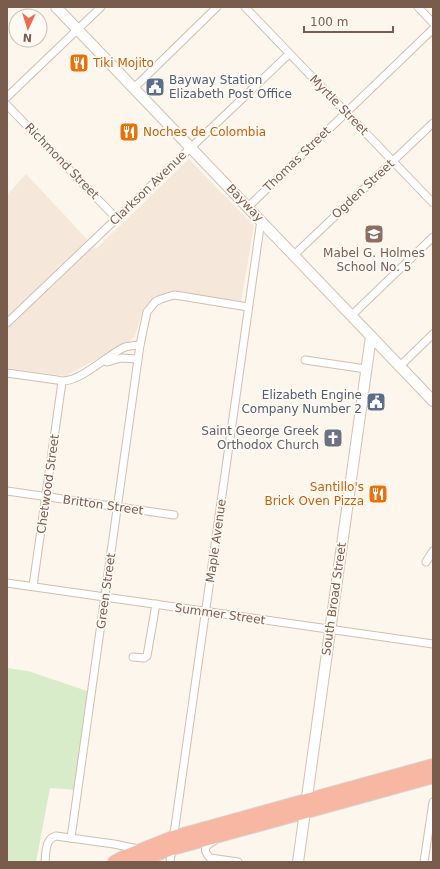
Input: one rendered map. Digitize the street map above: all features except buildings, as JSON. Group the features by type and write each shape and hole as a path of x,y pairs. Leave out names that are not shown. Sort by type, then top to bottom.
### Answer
{"highway":[{"path":"137,862 172,849 228,833 305,806 433,765"},
{"path":"114,862 173,836 433,777"}],"main road":[{"name":"Bayway","path":"56,7 433,401"},
{"name":"South Broad Street","path":"298,862 371,336"}],"street":[{"path":"7,98 101,7"},
{"path":"134,88 217,7"},
{"name":"Myrtle Street","path":"245,7 433,203"},
{"path":"418,7 433,23"},
{"name":"Thomas Street","path":"248,207 433,29"},
{"name":"Clarkson Avenue","path":"7,322 289,54"},
{"name":"Richmond Street","path":"7,105 116,218"},
{"name":"Ogden Street","path":"294,255 433,123"},
{"name":"Maple Avenue","path":"170,862 261,220"},
{"path":"352,315 433,237"},
{"name":"Green Street","path":"71,838 140,345 147,312 155,302 174,295 248,307"},
{"path":"400,366 433,334"},
{"path":"7,373 62,382 69,381 125,347 140,345"},
{"path":"99,364 121,358 138,359"},
{"path":"305,360 366,369"},
{"name":"Chetwood Street","path":"33,586 62,382"},
{"name":"Britton Street","path":"7,491 174,515"},
{"path":"426,562 433,551"},
{"name":"Summer Street","path":"7,583 433,644"},
{"path":"133,656 144,658 147,656 156,604"},
{"path":"424,862 433,802"},
{"path":"228,833 206,846 205,851 210,858 238,862"},
{"path":"45,862 47,844 49,840 56,836 140,850"}],"shaded area":[{"path":"189,159 254,226 241,302 184,293 163,294 142,313 135,336 128,343 65,376 7,368 7,195 26,174 96,249"}],"green space":[{"path":"7,668 28,671 90,692 77,790 50,788 36,862 7,862"}],"place":[{"name":"Tiki Mojito","path":"79,63"},
{"name":"Bayway Station Elizabeth Post Office","path":"155,87"},
{"name":"Noches de Colombia","path":"129,132"},
{"name":"Mabel G. Holmes School No. 5","path":"374,234"},
{"name":"Elizabeth Engine Company Number 2","path":"376,402"},
{"name":"Saint George Greek Orthodox Church","path":"333,438"},
{"name":"Santillo's Brick Oven Pizza","path":"378,494"}]}
